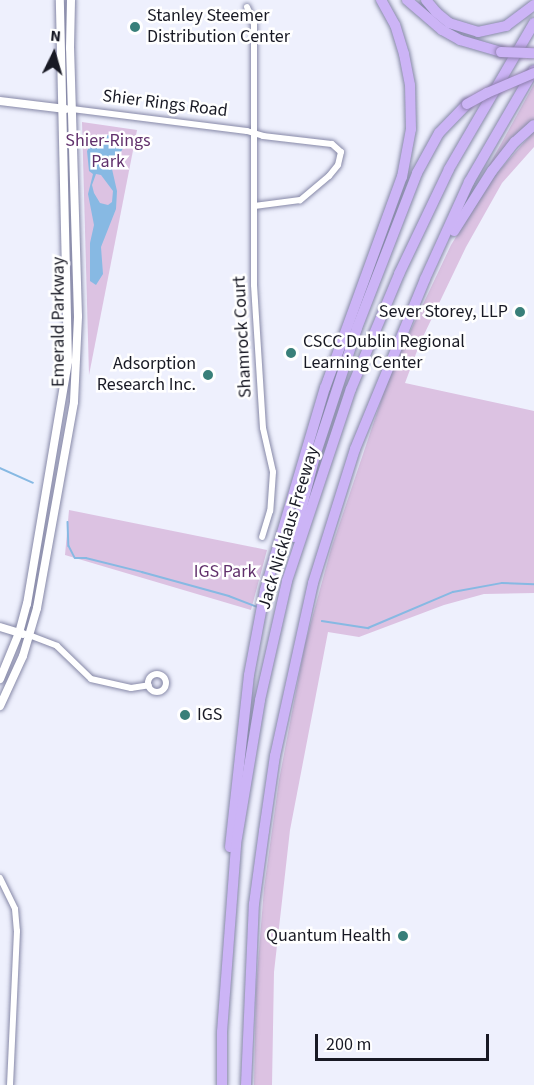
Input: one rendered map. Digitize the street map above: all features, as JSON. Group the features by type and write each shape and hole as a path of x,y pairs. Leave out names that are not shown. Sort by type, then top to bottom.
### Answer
{"highway":[{"path":"222,1032 225,913 232,810 255,633 282,526 304,453 402,177 411,129 410,85 404,54 395,25 381,0"},
{"path":"407,0 442,30 460,40 501,52 534,53"},
{"path":"426,0 449,23 478,32 506,26 534,5"},
{"name":"Jack Nicklaus Freeway","path":"222,1085 222,1032 236,844 260,700 276,629 310,506 351,389 399,274 459,150 534,23"},
{"path":"276,629 286,570 315,456 357,328 427,152 439,133 467,104 534,72"},
{"path":"246,1085 254,904 275,756 289,683 313,583 342,486 420,291 469,183 534,72"},
{"path":"420,291 460,220 492,171 515,142 534,126"}],"main road":[{"name":"Emerald Parkway","path":"0,679 19,633 50,480 68,361 60,0"},
{"name":"Emerald Parkway","path":"0,706 29,635 54,521 74,402 78,361 70,0"},
{"name":"Shier Rings Road","path":"0,102 72,109"},
{"path":"0,627 29,635"}],"street":[{"name":"Shamrock Court","path":"248,7 254,24 254,285 262,429 273,472 274,488 262,537"},
{"name":"Shier Rings Road","path":"72,109 332,144 341,152 338,165 329,176 300,200 254,206"},
{"path":"29,635 57,646 91,679 131,688 149,686"},
{"path":"0,878 15,909 17,931 10,1085"}],"green space":[{"path":"534,84 534,120 488,170 487,169"},
{"name":"Shier-Rings Park","path":"82,122 137,130 89,375"},
{"path":"534,131 534,147 502,183 466,247 420,343 405,383 534,411 534,593 484,594 444,605 359,637 328,632 290,830 274,972 272,1085 254,1085 256,988 264,888 279,780 305,644 331,549 390,374 451,245 491,180"},
{"name":"IGS Park","path":"69,510 267,550 251,610 65,555"}],"water":[{"path":"107,135 113,136 123,148 112,169 117,191 116,209 101,247 103,274 96,285 90,281 90,243 94,225 88,194 93,174 89,171 87,151 91,144","holes":["96,174 101,175 113,191 112,202 108,205 100,203 92,185"]}],"waterway":[{"path":"0,468 33,483"},
{"path":"68,522 69,546 75,558 86,558 142,572 229,596 257,607"},
{"path":"322,621 368,628 453,592 502,583 534,584"}],"place":[{"name":"Stanley Steemer Distribution Center","path":"135,27"},
{"name":"Sever Storey, LLP","path":"520,312"},
{"name":"CSCC Dublin Regional Learning Center","path":"291,353"},
{"name":"Adsorption Research Inc.","path":"208,375"},
{"name":"IGS","path":"185,715"},
{"name":"Quantum Health","path":"403,936"}]}
